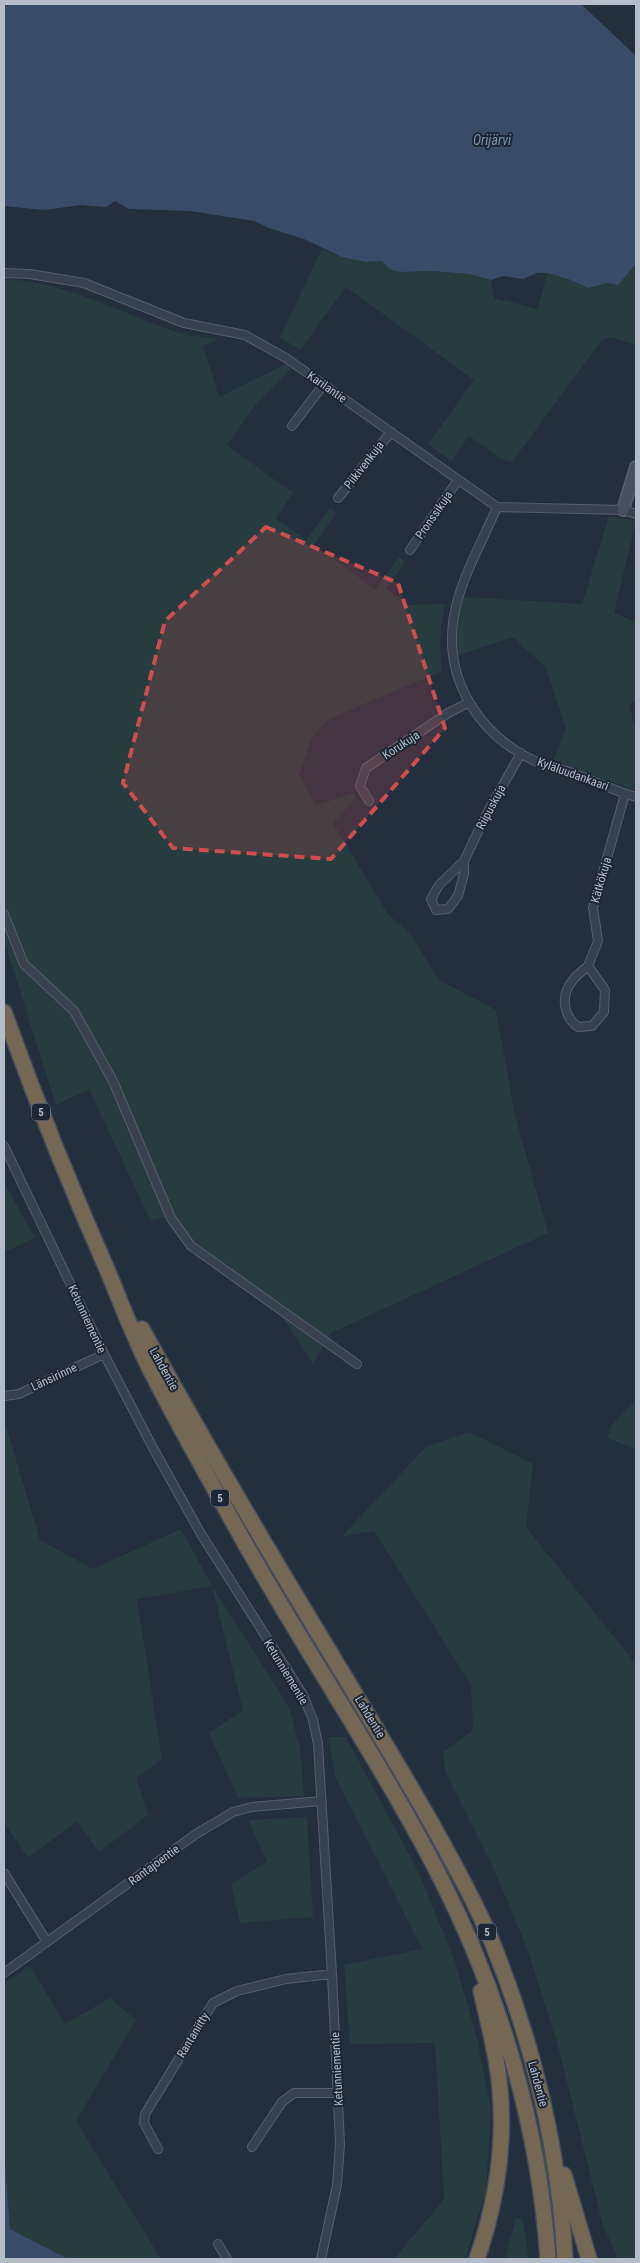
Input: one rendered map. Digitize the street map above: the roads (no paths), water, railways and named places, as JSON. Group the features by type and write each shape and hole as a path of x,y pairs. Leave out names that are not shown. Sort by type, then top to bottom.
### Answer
{"highway":[{"name":"Lahdentie","path":"4,1012 27,1078 81,1211 152,1374 249,1550 383,1772 438,1873 471,1945 504,2029 527,2118 540,2183 548,2259"},
{"name":"Lahdentie","path":"81,1211 167,1375 309,1619 397,1763 455,1867 491,1940 521,2019 546,2114 559,2193 565,2259"},
{"path":"471,1945 496,2059 501,2104 501,2147 496,2190 486,2234 477,2259"},
{"path":"546,2114 588,2259"}],"street":[{"name":"Karilantie","path":"4,273 30,274 84,283 184,323 245,335 271,348 324,384 497,507"},
{"path":"292,426 324,384"},
{"name":"Piikivenkuja","path":"338,498 390,432"},
{"path":"623,510 636,467"},
{"name":"Pronssikuja","path":"410,550 458,480"},
{"path":"497,507 623,510 636,514"},
{"name":"Kyläluudankaari","path":"497,507 476,549 454,616 451,641 455,673 468,703 486,725 521,753 536,762 572,773 636,797"},
{"name":"Korukuja","path":"369,801 360,786 366,768 448,713 468,703"},
{"name":"Riipuskuja","path":"464,861 464,874 458,896 448,909 436,910 431,899 438,885 464,861 485,817 521,753"},
{"name":"Kätkökuja","path":"588,966 605,990 604,1012 592,1026 578,1027 570,1021 566,1011 565,998 572,981 588,966 598,941 593,908 625,794"},
{"path":"4,914 24,964 74,1011 112,1081 171,1218 191,1246 357,1364"},
{"name":"Ketunniementie","path":"4,1146 104,1354 201,1534 303,1695 313,1720 318,1744 322,1801 340,2144 336,2185 321,2259"},
{"name":"Länsirinne","path":"4,1396 19,1394 104,1354"},
{"name":"Rantajoentie","path":"4,1974 196,1834 233,1812 252,1807 322,1801"},
{"path":"4,1873 47,1942"},
{"name":"Rantaniitty","path":"158,2149 144,2122 145,2114 213,2003 237,1992 286,1979 332,1974"},
{"path":"252,2147 288,2096 294,2093 338,2093"},
{"path":"218,2244 227,2259"}],"water":[{"name":"Orijärvi","path":"4,4 581,4 636,56 636,264 618,285 607,283 588,288 568,279 547,273 537,273 523,279 503,276 491,280 469,274 431,271 400,272 389,269 382,261 366,262 342,257 304,239 269,228 254,221 191,211 129,209 115,201 106,207 81,205 44,210 4,206"},
{"path":"4,2151 10,2229 68,2259 4,2259"}]}
